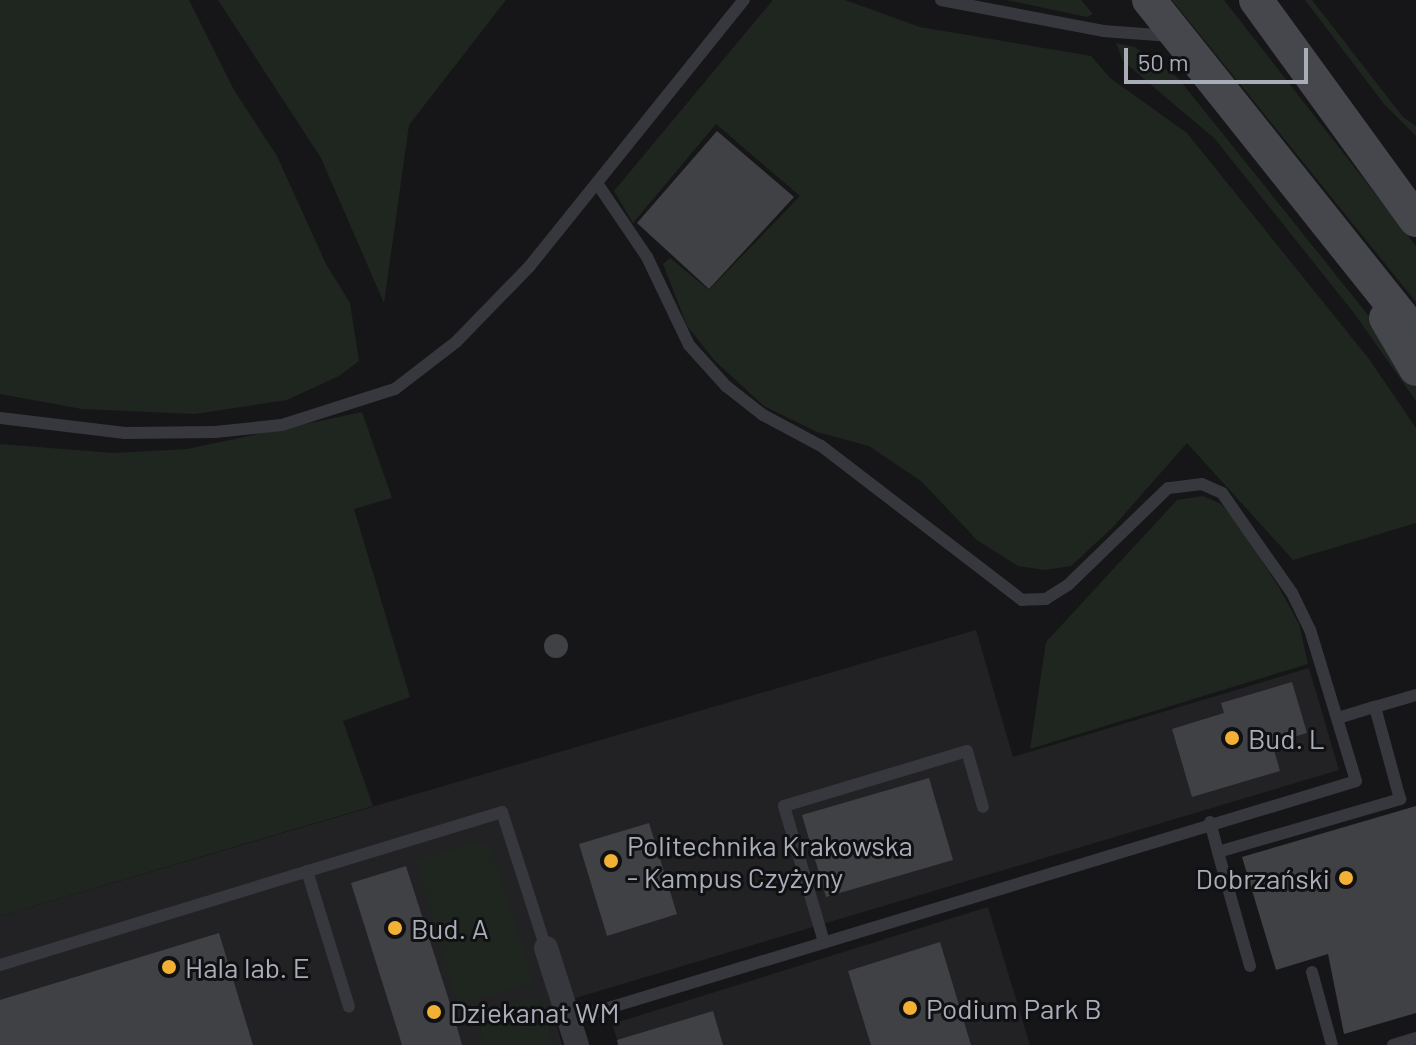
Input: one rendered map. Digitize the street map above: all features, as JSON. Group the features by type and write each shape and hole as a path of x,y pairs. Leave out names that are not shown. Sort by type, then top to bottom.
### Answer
{"main road":[{"path":"1149,0 1416,334"},
{"path":"1256,0 1416,220"},
{"path":"1358,138 1409,175"},
{"path":"1345,249 1416,369"}],"street":[{"path":"546,948 577,1045"}],"lane":[{"path":"0,418 125,433 215,432 282,425 395,389 456,342 599,186 744,0"},
{"path":"941,0 1103,31 1178,36"},
{"path":"569,1020 1210,822 1356,781 1310,630 1292,593 1222,493 1202,484 1168,488 1068,585 1046,599 1022,600 821,446 763,415 726,386 689,345 667,308 647,257 599,186"},
{"path":"1338,718 1416,695"},
{"path":"1218,852 1400,799 1375,707"},
{"path":"824,942 784,806 967,751 983,807"},
{"path":"0,965 502,812 546,948"},
{"path":"1210,822 1250,966"},
{"path":"307,871 349,1007"},
{"path":"1312,972 1332,1045"},
{"path":"1393,1045 1416,1038"}],"shaded area":[{"path":"0,0 189,0 234,90 277,156 326,264 350,303 359,361 339,376 287,400 195,414 82,409 0,394"},
{"path":"218,0 506,0 409,125 384,303 321,158"},
{"path":"773,0 845,0 920,27 1091,56 1110,78 1187,133 1369,359 1416,428 1416,523 1293,560 1187,443 1113,527 1071,566 1045,570 1018,566 977,540 921,481 869,446 817,432 764,406 715,361 687,326 663,264 670,258 709,290 800,196 716,124 633,223 614,191"},
{"path":"1006,0 1081,0 1093,14 1087,17"},
{"path":"1172,0 1224,0 1416,246 1416,302"},
{"path":"1305,0 1312,0 1403,117 1416,126 1416,136 1384,104"},
{"path":"1116,43 1135,47 1178,78 1376,325 1416,384 1416,401 1354,313 1215,139 1123,61"},
{"path":"362,412 392,498 354,509 410,697 343,721 373,806 0,916 0,444 114,453 187,449"},
{"path":"1203,496 1221,504 1239,525 1280,589 1299,624 1308,664 1030,749 1046,642 1177,500"},
{"name":"Politechnika Krakowska - Kampus Czyżyny","path":"976,630 1013,757 1309,668 1339,770 552,1005 562,1045 0,1045 0,916"},
{"path":"479,841 492,850 534,983 457,1005 416,860"},
{"path":"988,907 1030,1045 619,1045 612,1024"},
{"path":"538,996 554,1045 481,1045 482,1012"}],"building":[{"path":"717,131 794,197 709,289 637,223"},
{"path":"556,634 565,637 568,646 565,655 556,658 547,655 544,646 547,637"},
{"name":"Bud. L","path":"1292,682 1307,733 1272,743 1280,771 1192,797 1172,729 1224,713 1221,703"},
{"path":"929,778 953,860 826,897 802,815"},
{"path":"1416,806 1416,1013 1344,1034 1328,954 1276,970 1242,857"},
{"path":"649,823 677,914 607,936 579,844"},
{"name":"Bud. A","path":"406,866 462,1045 402,1045 351,883"},
{"name":"Hala lab. E","path":"219,933 253,1045 0,1045 0,1000"},
{"name":"Podium Park B","path":"940,942 971,1045 871,1045 848,971"},
{"path":"713,1011 723,1045 618,1045 617,1040"}],"place":[{"name":"Bud. L","path":"1232,738"},
{"name":"Politechnika Krakowska - Kampus Czyżyny","path":"611,861"},
{"name":"Dobrzański","path":"1346,878"},
{"name":"Bud. A","path":"395,928"},
{"name":"Hala lab. E","path":"169,967"},
{"name":"Podium Park B","path":"910,1008"},
{"name":"Dziekanat WM","path":"434,1012"}]}
